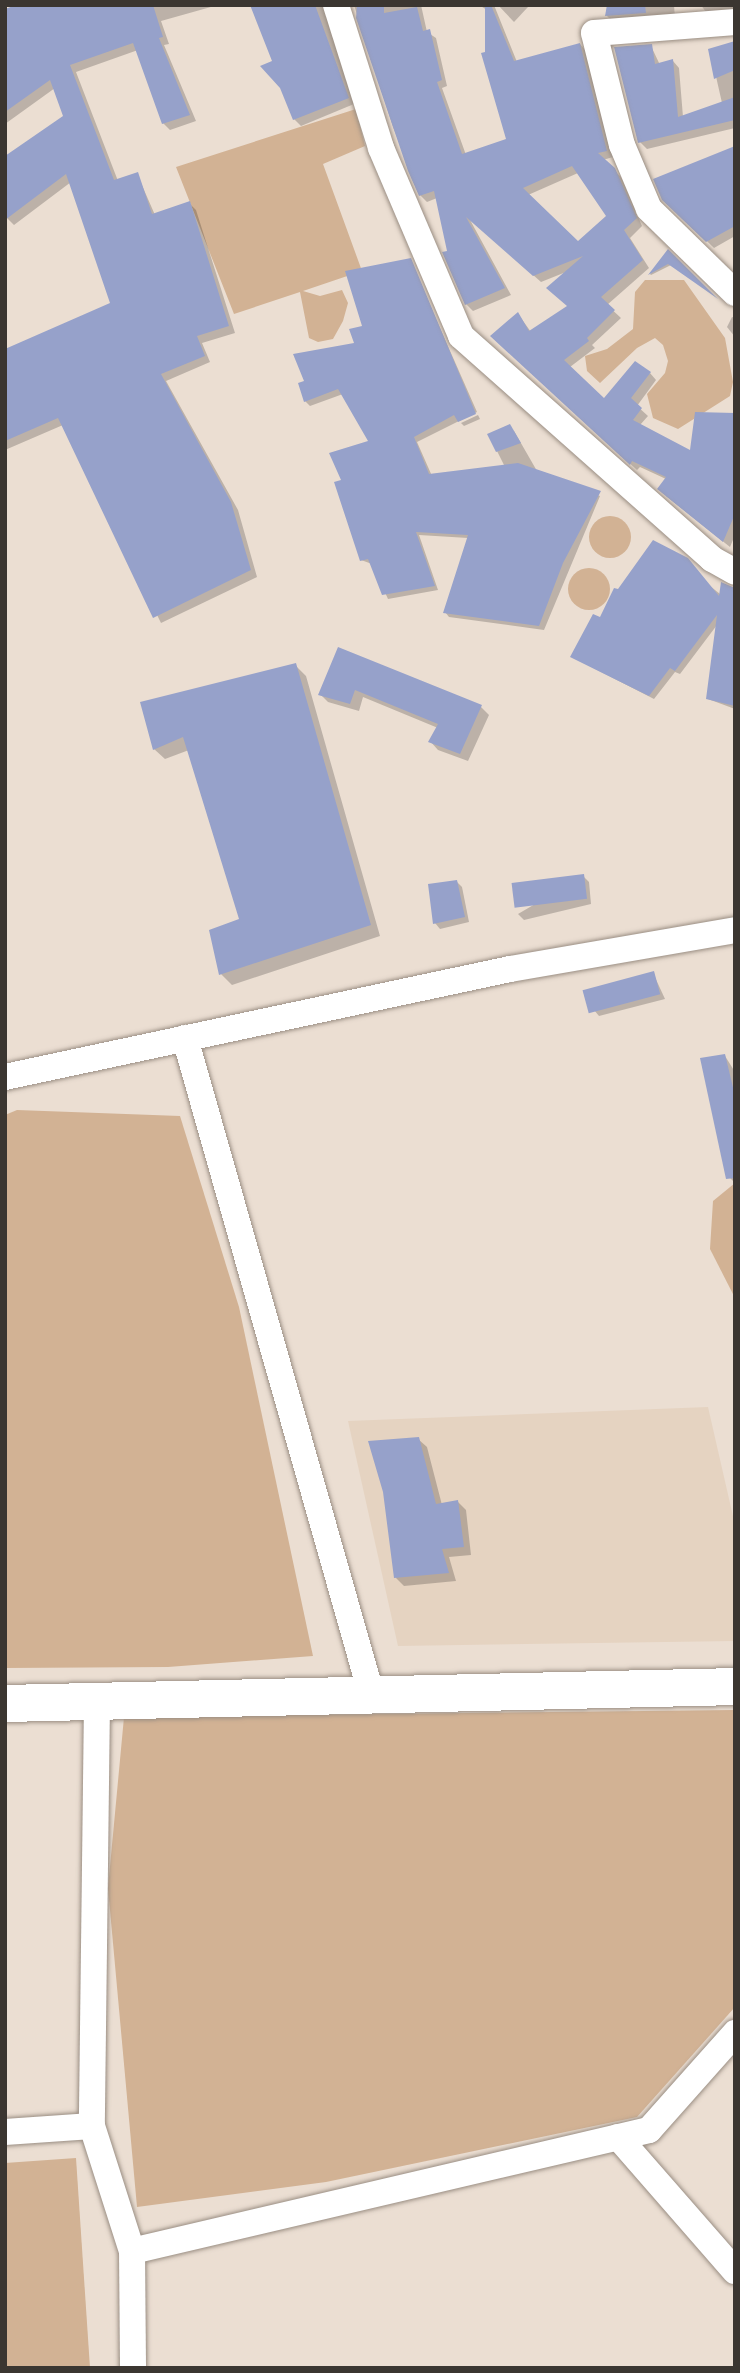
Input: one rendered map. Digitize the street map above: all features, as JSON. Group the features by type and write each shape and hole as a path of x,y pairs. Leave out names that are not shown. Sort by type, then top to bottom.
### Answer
{"street":[{"path":"336,5 381,148 461,336 712,559 735,572"},
{"path":"735,23 594,33 622,145 649,209 735,293"},
{"path":"5,1077 510,969 735,930"},
{"path":"185,1038 367,1679"},
{"path":"5,1703 735,1686"},
{"path":"97,1701 92,2126 132,2251 133,2368"},
{"path":"132,2251 649,2130 735,2033"},
{"path":"5,2132 92,2126"},
{"path":"618,2137 735,2271"}],"shaded area":[{"path":"356,109 365,146 323,164 362,271 303,291 320,296 342,290 348,303 343,321 333,339 318,342 309,338 300,292 234,314 176,167"},
{"path":"645,280 684,280 725,338 733,382 730,396 678,429 653,418 647,394 665,373 668,361 663,345 655,338 637,348 600,383 587,371 585,356 607,349 633,329 635,292"},
{"path":"610,516 625,522 631,537 625,552 610,558 595,552 589,537 595,522"},
{"path":"589,568 604,574 610,589 604,604 589,610 574,604 568,589 574,574"},
{"path":"17,1110 180,1116 239,1307 313,1656 168,1667 5,1668 5,1115"},
{"path":"735,1183 735,1298 710,1249 713,1201"},
{"path":"708,1407 735,1525 735,1641 398,1646 348,1421"},
{"path":"735,1710 735,2007 637,2117 326,2182 137,2207 108,1888 124,1717"},
{"path":"76,2158 90,2368 5,2368 5,2163"}],"building":[{"path":"16,5 153,5 163,37 159,38 190,115 162,124 133,43 70,65 114,180 138,172 152,214 190,201 229,326 197,336 205,356 161,374 231,502 251,570 153,618 58,418 5,441 5,349 110,303 66,174 5,220 5,156 63,116 50,80 5,112 5,9"},
{"path":"250,5 315,5 349,98 293,120 280,88 260,66 272,61"},
{"path":"357,5 384,5 384,13 417,7 423,31 430,29 442,80 437,82 462,154 506,139 481,53 485,52 485,5 491,5 514,61 580,43 607,151 598,153 615,168 637,218 624,230 643,260 601,297 615,310 587,338 589,341 564,360 604,398 635,361 651,372 631,398 642,408 633,420 690,450 695,412 735,413 735,514 723,542 657,489 666,477 632,461 630,465 490,336 518,312 529,331 567,306 546,288 583,256 533,276 466,217 505,288 465,305 442,252 447,251 434,191 419,196 356,18","holes":["572,166 606,216 578,241 523,188"]},
{"path":"607,5 645,5 646,13 605,16"},
{"path":"735,41 735,70 714,79 708,49"},
{"path":"652,44 655,64 673,59 678,117 735,97 735,120 638,143 614,47"},
{"path":"735,146 735,226 706,242 662,200 653,179"},
{"path":"668,249 718,299 668,264 648,275"},
{"path":"411,258 476,414 458,422 454,415 414,437 429,474 518,463 601,491 563,563 539,626 443,613 468,535 416,532 435,586 382,595 368,559 360,561 334,482 341,480 329,453 368,441 338,389 304,402 298,383 304,381 293,354 354,343 349,329 362,326 345,271"},
{"path":"510,424 521,443 496,452 487,434"},
{"path":"653,540 688,558 719,596 721,582 735,588 735,706 706,699 717,615 675,671 670,668 649,696 570,657 593,614 600,617 614,588 618,589"},
{"path":"338,647 482,705 460,754 428,742 438,724 355,690 350,704 318,695"},
{"path":"296,663 371,925 219,975 209,930 239,919 183,737 153,750 140,702"},
{"path":"584,874 587,899 515,908 512,883"},
{"path":"457,880 465,917 433,924 428,884"},
{"path":"654,971 660,994 589,1013 583,990"},
{"path":"725,1054 735,1096 735,1178 726,1179 700,1058"},
{"path":"419,1437 436,1504 458,1500 464,1547 442,1549 449,1573 394,1578 383,1492 368,1441"}]}
